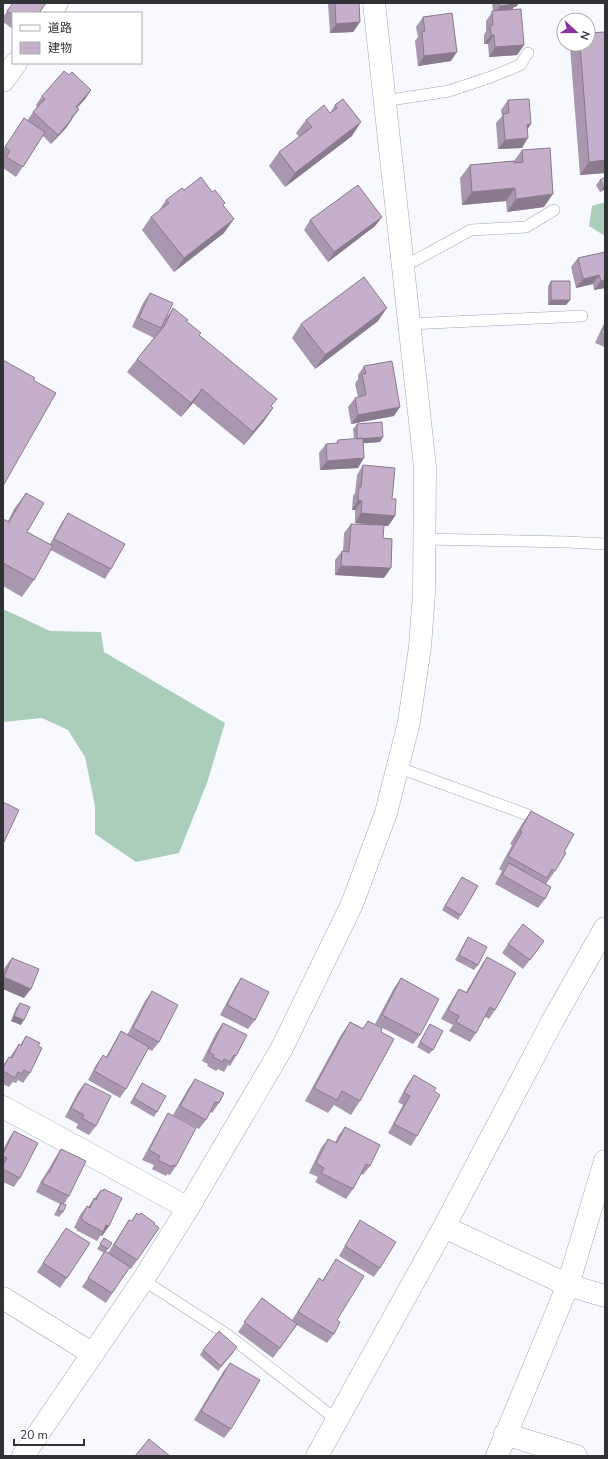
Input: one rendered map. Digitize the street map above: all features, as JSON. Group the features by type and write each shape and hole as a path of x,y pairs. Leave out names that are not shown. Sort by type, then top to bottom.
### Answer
{"street":[{"path":"51,12 57,3"},
{"path":"23,1456 143,1280 188,1208 282,1048 352,904 386,812 409,722 420,648 424,593 425,467 374,3"},
{"path":"3,81 15,64"},
{"path":"317,1456 444,1227 552,1022 604,932"},
{"path":"3,1107 188,1208"},
{"path":"497,1456 568,1285 605,1161"},
{"path":"444,1227 568,1285 605,1296"},
{"path":"3,1298 93,1354"},
{"path":"505,1434 576,1456"}],"lane":[{"path":"384,100 449,91 491,77 520,65 528,53"},
{"path":"403,267 471,230 526,227 554,210"},
{"path":"409,324 582,316"},
{"path":"425,539 605,544"},
{"path":"397,767 528,815"},
{"path":"143,1280 228,1335 337,1420"}],"green space":[{"path":"605,202 605,236 589,226 592,206"},
{"path":"3,609 50,631 101,632 104,652 225,723 207,783 179,853 136,862 95,834 95,806 85,757 68,730 42,718 3,722"}],"building":[{"path":"13,3 46,3 40,12 12,12 12,14 7,11"},
{"path":"335,3 359,3 360,22 336,24"},
{"path":"499,3 516,3 516,4 500,6"},
{"path":"521,9 524,45 495,47 494,35 491,35 490,26 493,25 492,11"},
{"path":"452,13 457,52 424,56 422,32 425,31 423,17"},
{"path":"605,32 605,160 589,162 581,52 596,52 596,33"},
{"path":"64,71 69,75 72,72 91,90 76,107 79,109 58,135 33,112 45,99 42,96"},
{"path":"343,99 361,122 295,173 279,152 312,127 306,120 324,105 330,113 337,108 335,105"},
{"path":"529,99 531,124 527,125 528,138 505,140 503,114 509,113 508,100"},
{"path":"24,118 45,132 23,167 6,157 10,151 5,147"},
{"path":"550,148 553,194 516,199 515,188 472,192 470,165 514,161 514,163 523,162 522,150"},
{"path":"201,177 212,192 215,190 225,203 223,205 234,219 184,258 151,217 169,203 166,200 182,188 184,190"},
{"path":"605,177 605,186 604,187 600,180"},
{"path":"358,185 382,217 334,252 310,220"},
{"path":"605,252 605,280 601,281 599,275 583,279 578,258"},
{"path":"364,277 387,308 325,355 301,324"},
{"path":"551,281 570,281 570,300 551,300"},
{"path":"150,293 173,303 161,328 139,318"},
{"path":"173,308 201,333 199,335 277,399 271,406 273,408 253,432 202,389 191,403 137,359 165,325"},
{"path":"605,326 605,335 601,333"},
{"path":"3,360 35,378 33,380 56,393 3,486"},
{"path":"392,361 400,407 358,415 355,398 366,395 362,374 366,374 364,366"},
{"path":"382,422 383,437 357,439 357,424"},
{"path":"363,438 364,458 327,461 326,444 338,443 338,440"},
{"path":"363,465 395,468 392,499 396,499 395,516 361,513 362,501 358,500"},
{"path":"26,493 44,503 27,532 53,546 34,580 3,563 3,519 9,522"},
{"path":"68,513 125,544 111,569 54,539"},
{"path":"351,524 384,525 383,538 392,539 391,568 341,566 342,551 349,552"},
{"path":"3,802 19,810 3,844"},
{"path":"531,811 574,834 564,852 566,853 555,871 552,869 547,878 508,856 522,832 520,831"},
{"path":"509,863 551,887 545,899 502,875"},
{"path":"462,877 478,886 461,915 445,906"},
{"path":"523,924 544,941 530,960 508,944"},
{"path":"468,937 487,947 478,965 459,955"},
{"path":"487,957 516,973 495,1010 490,1007 476,1033 456,1022 459,1016 448,1010 459,989 467,993"},
{"path":"12,958 39,969 31,989 4,977"},
{"path":"241,978 269,992 255,1020 227,1005"},
{"path":"401,978 439,999 420,1035 382,1015"},
{"path":"152,991 178,1005 159,1042 133,1028"},
{"path":"20,1003 30,1007 24,1020 14,1016"},
{"path":"368,1021 382,1028 381,1032 394,1039 360,1101 342,1091 337,1100 314,1088 350,1022 363,1029"},
{"path":"223,1023 247,1035 236,1056 234,1055 230,1062 224,1059 223,1062 213,1057 214,1055 209,1052"},
{"path":"430,1024 443,1031 433,1050 420,1042"},
{"path":"121,1031 149,1047 126,1089 94,1071 103,1055 107,1058"},
{"path":"26,1036 40,1043 38,1046 42,1048 30,1073 24,1070 22,1074 18,1072 15,1078 3,1071 3,1068 9,1057 12,1058 19,1044 21,1046"},
{"path":"414,1075 436,1088 434,1091 440,1095 417,1136 394,1124 410,1096 404,1093"},
{"path":"195,1079 224,1093 219,1103 215,1102 206,1120 180,1106"},
{"path":"85,1083 111,1096 96,1126 82,1118 84,1115 71,1108"},
{"path":"142,1083 166,1096 157,1112 134,1098"},
{"path":"168,1113 196,1128 176,1166 173,1165 172,1167 158,1160 160,1156 149,1150"},
{"path":"345,1127 380,1145 370,1166 366,1164 353,1189 321,1173 324,1168 316,1163 328,1139 337,1143"},
{"path":"14,1131 38,1143 20,1178 3,1169 3,1165 7,1158 3,1156 3,1154"},
{"path":"61,1149 86,1161 69,1196 42,1183 48,1172 49,1173"},
{"path":"104,1189 122,1198 109,1226 106,1225 103,1232 83,1221 81,1218 87,1206 90,1208 94,1198 96,1200 101,1190 103,1191"},
{"path":"61,1203 66,1205 63,1212 58,1210"},
{"path":"137,1213 139,1215 141,1213 155,1223 154,1224 159,1228 137,1260 114,1245 129,1220 132,1221"},
{"path":"360,1220 396,1242 380,1268 345,1246"},
{"path":"66,1228 90,1243 67,1278 43,1263"},
{"path":"104,1238 112,1243 108,1249 100,1244"},
{"path":"105,1251 130,1267 112,1293 88,1278"},
{"path":"336,1259 364,1276 337,1320 340,1322 334,1334 298,1312 319,1278 323,1281"},
{"path":"262,1298 297,1324 280,1348 244,1322"},
{"path":"219,1331 237,1347 221,1366 203,1350"},
{"path":"230,1363 260,1380 231,1429 201,1411"},
{"path":"149,1439 170,1456 135,1456"}]}
